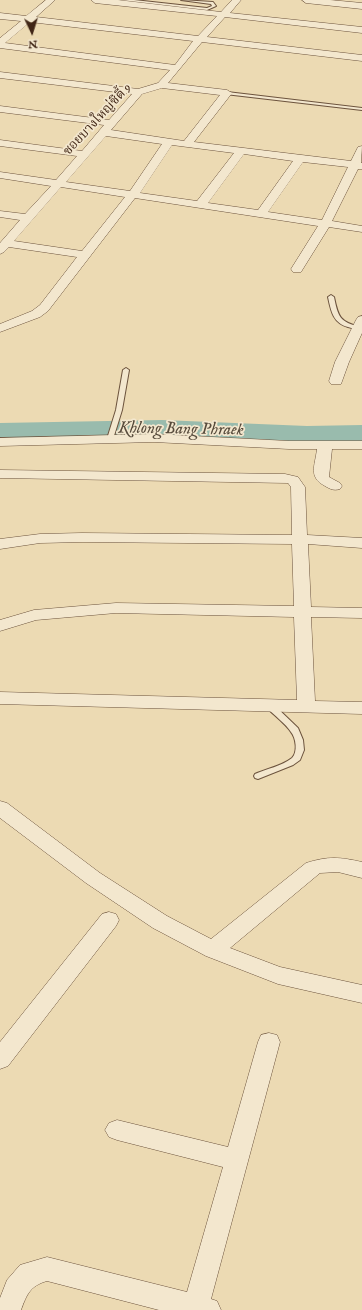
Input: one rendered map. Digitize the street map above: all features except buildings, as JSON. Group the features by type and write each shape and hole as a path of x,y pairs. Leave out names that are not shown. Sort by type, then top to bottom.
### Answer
{"street":[{"path":"0,44 51,0"},
{"path":"95,0 362,30"},
{"name":"ซอยบางใหญ่ซิตี้ 9","path":"3,246 139,92 161,85 178,68 199,40 237,0"},
{"path":"311,0 362,6"},
{"path":"0,16 362,58"},
{"path":"0,44 178,68"},
{"path":"0,75 139,92"},
{"path":"161,85 227,92"},
{"path":"187,144 227,92"},
{"path":"0,109 111,123"},
{"path":"104,132 169,142 358,166"},
{"path":"0,328 36,314 44,308 133,194 169,142"},
{"path":"0,143 84,154"},
{"path":"297,269 358,166 362,149"},
{"path":"200,205 241,151"},
{"path":"261,214 300,159"},
{"path":"0,175 325,224 362,228"},
{"path":"0,214 28,218"},
{"path":"3,246 85,256"},
{"path":"336,381 342,362 356,344 360,324"},
{"path":"0,442 111,436 325,446 362,445"},
{"path":"325,446 320,474 322,479 335,486"},
{"path":"0,474 286,478 293,480 298,487 306,706"},
{"path":"0,544 51,539 299,540 362,543"},
{"path":"0,626 34,615 116,608 362,613"},
{"path":"0,698 362,708"},
{"path":"0,808 93,878 160,922 213,950 278,975 362,994"},
{"path":"213,950 313,868 323,864 336,864 362,870"},
{"path":"0,1059 108,920"},
{"path":"8,1310 16,1289 29,1274 47,1270 200,1309 236,1160 269,1042"},
{"path":"117,1130 236,1160"}],"lane":[{"path":"123,0 207,9 214,6 212,3 183,0"},
{"path":"227,92 362,109"},
{"path":"331,298 335,317 339,322 360,324"},
{"path":"111,436 116,422 126,370"},
{"path":"258,776 290,763 297,758 300,750 299,740 295,730 270,706"}],"waterway":[{"name":"Khlong Bang Phraek","path":"0,431 162,428 307,434 362,433"}]}
